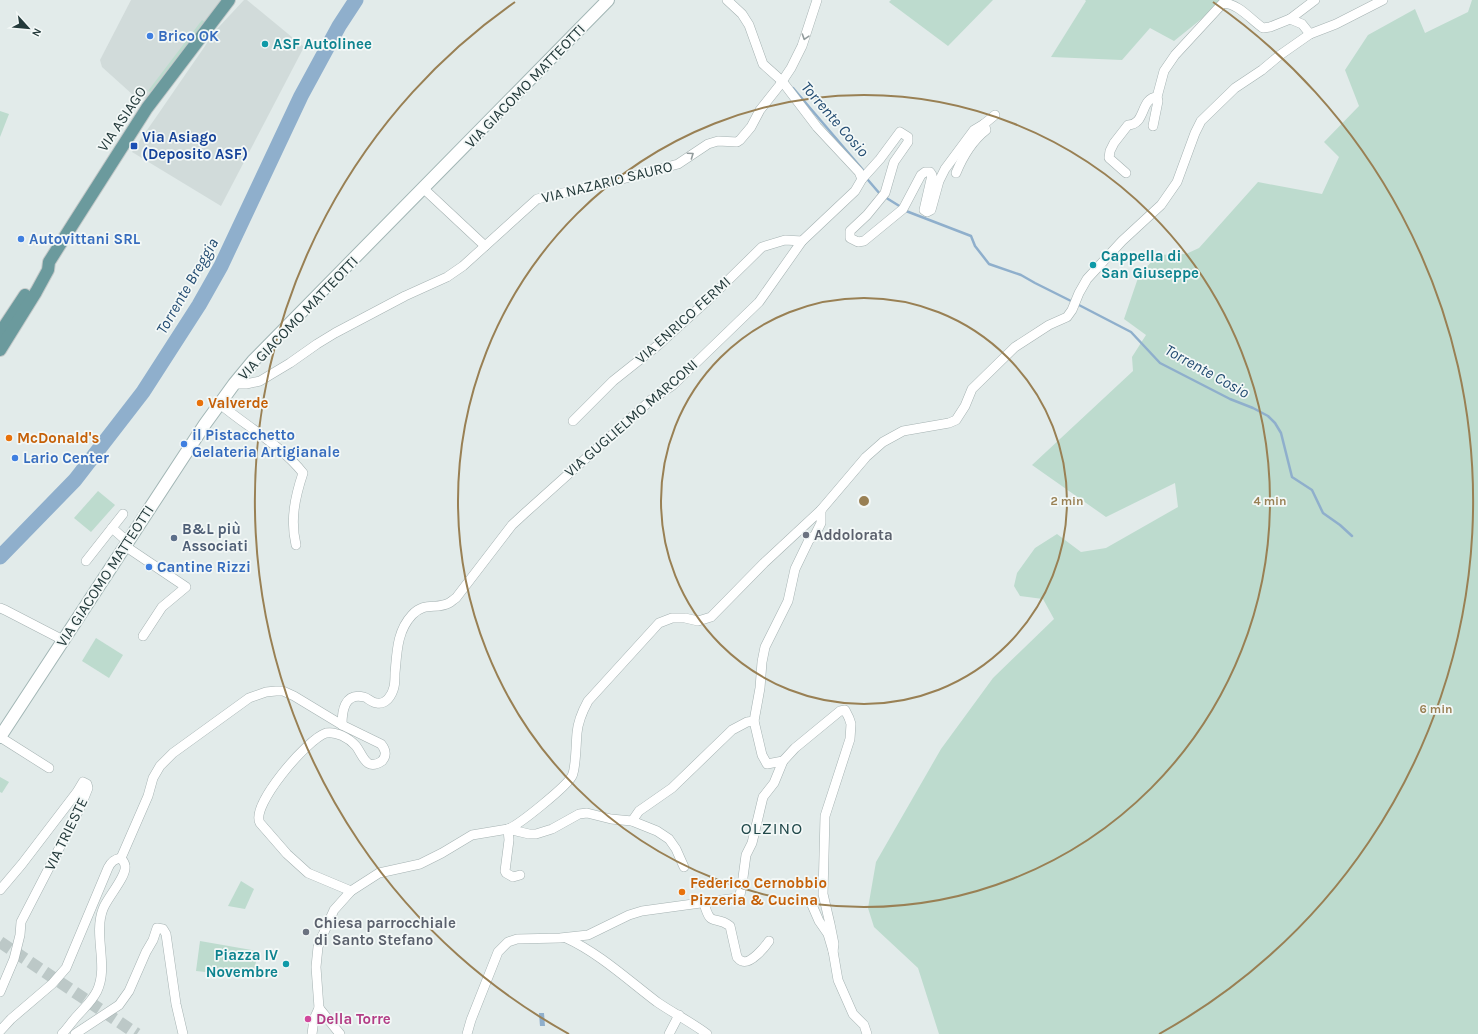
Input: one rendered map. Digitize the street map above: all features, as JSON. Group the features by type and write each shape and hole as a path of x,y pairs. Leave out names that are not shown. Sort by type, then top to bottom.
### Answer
{"main road":[{"name":"VIA ASIAGO","path":"0,350 36,292 48,270 50,262 147,108 229,0"},
{"name":"VIA ASIAGO","path":"0,333 43,267 50,262"}],"street":[{"name":"VIA GIACOMO MATTEOTTI","path":"0,737 205,424 234,384 253,361 424,189 608,0"},
{"path":"727,0 742,14 749,25 763,64 782,81 817,127 859,172 862,179"},
{"name":"VIA NAZARIO SAURO","path":"234,384 246,384 260,380 290,363 335,333 405,296 447,277 463,266 537,199 616,182 678,164 708,144 718,141 737,142 751,127 760,110 791,68 802,46 817,0"},
{"path":"1153,126 1158,101 1157,97 1164,71 1175,55 1223,3 1236,6 1263,28 1270,27 1290,19 1315,0"},
{"path":"508,829 522,820 561,789 572,776 580,717 588,701 659,624 672,618 685,618 698,621 711,617 764,563 821,510 866,457 883,442 903,431 949,424 956,420 965,406 972,389 1015,347 1049,325 1067,317 1087,279 1169,196 1177,182 1201,120 1235,88 1310,34 1336,24 1383,0"},
{"path":"1290,19 1302,24 1310,34"},
{"path":"1126,173 1109,158 1110,151 1128,125 1133,125 1140,119 1148,101 1153,97 1157,97"},
{"path":"956,173 964,155 978,136 986,130 984,124 995,115"},
{"name":"VIA GUGLIELMO MARCONI","path":"342,725 342,711 349,699 354,697 363,697 378,704 384,702 392,693 395,684 400,635 404,624 413,614 422,607 448,604 456,598 512,525 651,400 673,385 759,302 802,241 855,191 862,179 880,159 900,132 908,137 908,142 894,162 883,196 850,231 850,238 858,242 864,241 900,213 921,175 925,172 930,172 932,175 924,210 927,212 931,210 939,181 945,169 974,130 984,124"},
{"path":"424,189 485,246"},
{"name":"VIA ENRICO FERMI","path":"574,421 613,381 657,346 702,305 762,246 785,240 802,241"},
{"path":"220,404 277,447 293,461 303,473 294,503 293,534 296,545"},
{"path":"783,761 767,764 762,755 754,721 760,688 762,662 765,647 788,601 795,569 809,540 815,535 821,522 821,510"},
{"path":"86,561 123,514"},
{"path":"112,528 126,544 186,587 162,607 143,636"},
{"path":"0,608 64,640"},
{"path":"121,858 148,796 153,778 160,766 173,753 249,698 266,692 283,691 342,725 381,744 385,748 386,753 382,761 375,765 365,761 356,745 346,737 335,733 326,733 317,738 294,759 271,789 259,812 258,820 288,854 308,873 352,891"},
{"path":"467,1034 471,1020 498,952 508,942 517,939 565,938 588,935 629,915 642,911 737,898 740,895 746,855 752,843 763,797 774,783 783,761 803,741 840,711 845,710 851,724 850,739 825,816 823,894 834,944 833,951"},
{"path":"632,821 640,811 672,788 732,730 747,722 754,721"},
{"path":"0,737 49,768"},
{"name":"VIA TRIESTE","path":"0,890 22,864 80,786 84,782 87,784 88,788 80,808 21,922 20,935 14,959 0,992"},
{"path":"312,1034 314,1019 319,1008 316,967 318,947 334,910 352,891 379,873 420,864 472,835 508,829 529,834 536,834 552,829 579,814 587,813 611,819 632,821 657,831 669,839 676,849 684,867"},
{"path":"508,829 509,840 505,871 514,877 520,875"},
{"path":"0,1031 11,1019 52,984 66,968 111,862 115,859 121,858"},
{"path":"62,1034 89,1004 97,991 101,979 100,928 102,910 120,881 125,869 126,865 121,858"},
{"path":"704,903 707,915 710,918 715,921 722,921 730,926 737,957 740,961 749,961 764,949 769,941"},
{"path":"812,905 819,921 828,934 833,951 838,980 853,1014 864,1025 867,1034"},
{"path":"75,1034 119,1005 128,991 153,940 157,928 163,929 166,934 182,1034"},
{"path":"565,938 582,945 660,1003 680,1015 706,1034"},
{"path":"319,1008 340,1034"},
{"path":"669,1034 680,1015"}],"shaded area":[{"path":"131,0 229,0 152,101 132,94 102,67 100,60"},
{"path":"244,0 247,0 304,47 221,206 132,152 216,30"}],"green space":[{"path":"891,0 993,0 948,46 889,2"},
{"path":"1085,0 1225,0 1174,41 1150,28 1122,60 1051,57 1086,1"},
{"path":"1472,0 1478,0 1478,1034 939,1034 918,968 874,927 868,908 876,862 941,749 993,678 1054,619 1043,599 1020,596 1014,586 1017,573 1035,548 1057,534 1081,552 1106,548 1178,507 1175,483 1106,517 1032,465 1133,371 1132,357 1146,335 1124,319 1139,275 1158,255 1186,254 1199,248 1258,182 1322,194 1339,157 1324,142 1359,106 1345,70 1368,35 1415,9 1425,33 1468,12"},
{"path":"202,20 205,22 150,92 148,91"},
{"path":"0,111 9,114 0,137"},
{"path":"98,491 115,505 91,532 74,518"},
{"path":"96,638 123,655 109,678 82,661"},
{"path":"0,777 9,782 2,793 0,792"},
{"path":"241,881 254,889 245,909 228,906"},
{"path":"200,941 258,951 253,977 196,971"}],"water":[{"path":"539,1013 544,1013 545,1026 540,1026"}],"waterway":[{"name":"Torrente Breggia","path":"0,557 75,480 143,392 199,305 221,266 301,96 339,26 356,0"},
{"name":"Torrente Cosio","path":"793,88 863,170"},
{"name":"Torrente Cosio","path":"868,180 880,194 901,207"},
{"name":"Torrente Cosio","path":"906,211 971,236 975,246 989,264 1021,275 1073,302"},
{"name":"Torrente Cosio","path":"1077,304 1131,332 1160,363 1230,399 1268,416 1275,423 1281,433 1292,477 1312,490 1323,513 1352,536"}],"tunnel":[{"path":"0,942 137,1034"}],"place":[{"name":"Brico OK","path":"150,36"},
{"name":"ASF Autolinee","path":"265,44"},
{"name":"Via Asiago (Deposito ASF)","path":"134,146"},
{"name":"Autovittani SRL","path":"21,239"},
{"name":"Cappella di San Giuseppe","path":"1093,265"},
{"name":"Valverde","path":"200,403"},
{"name":"McDonald's","path":"9,438"},
{"name":"il Pistacchetto Gelateria Artigianale","path":"184,444"},
{"name":"Lario Center","path":"15,458"},
{"name":"Addolorata","path":"806,535"},
{"name":"B&L più Associati","path":"174,538"},
{"name":"Cantine Rizzi","path":"149,567"},
{"name":"Federico Cernobbio Pizzeria & Cucina","path":"682,892"},
{"name":"Chiesa parrocchiale di Santo Stefano","path":"306,932"},
{"name":"Piazza IV Novembre","path":"286,964"},
{"name":"Della Torre","path":"308,1019"}],"district":[{"name":"OLZINO","path":"772,828"}]}
